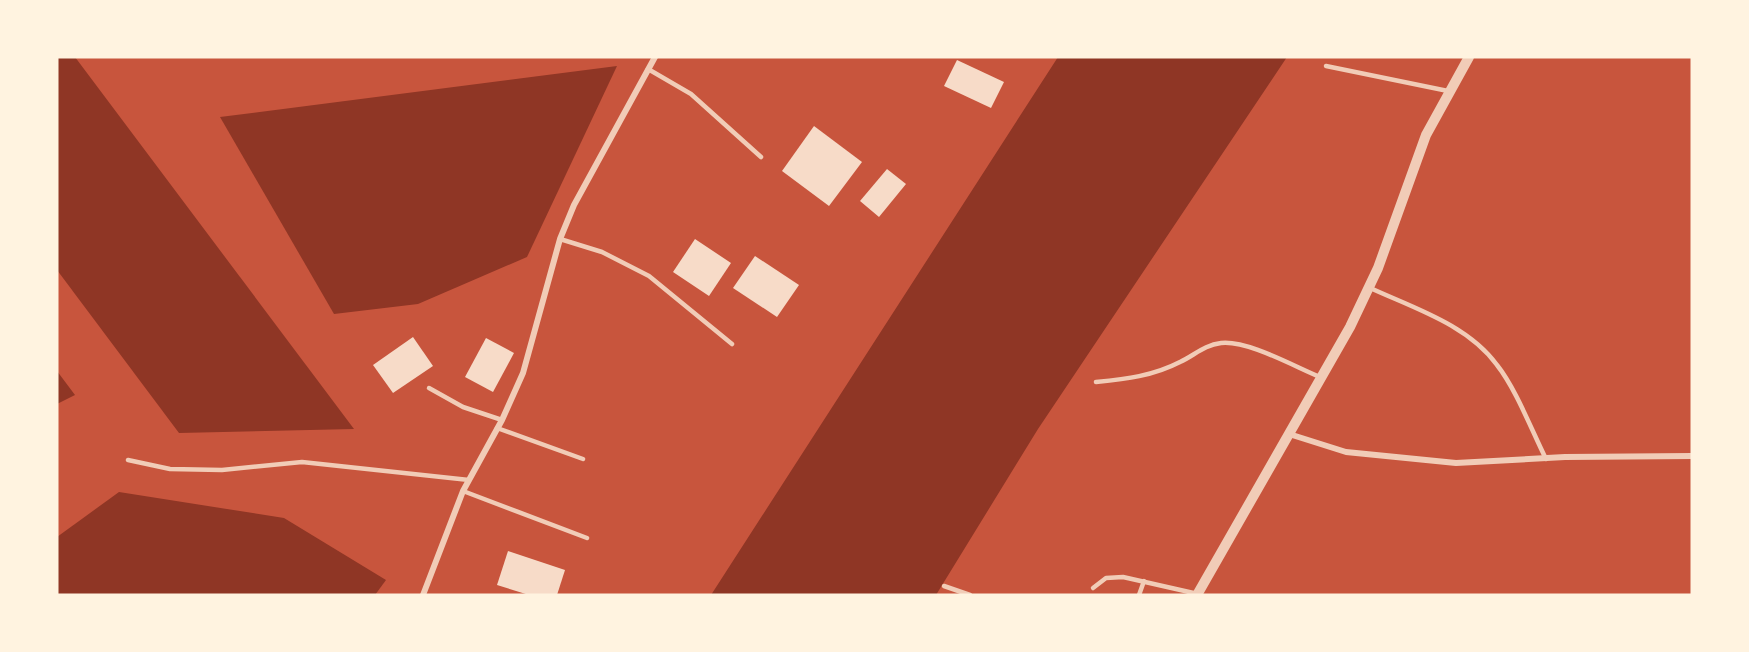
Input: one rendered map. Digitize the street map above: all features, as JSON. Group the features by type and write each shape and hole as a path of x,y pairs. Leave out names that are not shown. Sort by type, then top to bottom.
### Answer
{"street":[{"path":"423,595 463,491 502,420 526,363 560,239 591,170 655,57"},
{"path":"1198,594 1350,327 1407,192 1426,135 1448,91 1469,57"},
{"path":"1289,434 1347,452 1456,463 1692,456"}],"lane":[{"path":"1326,66 1448,91"},
{"path":"648,69 691,94 761,157"},
{"path":"560,239 602,252 649,276 732,344"},
{"path":"1368,287 1449,324 1477,343 1498,365 1546,459"},
{"path":"1096,382 1134,379 1154,374 1182,362 1200,348 1223,342 1247,346 1320,377"},
{"path":"429,388 463,407 502,420"},
{"path":"497,428 583,459"},
{"path":"128,460 170,470 222,470 302,462 469,480"},
{"path":"463,491 587,538"},
{"path":"1093,588 1106,578 1122,577 1198,594"},
{"path":"1139,595 1144,581"},
{"path":"944,586 970,595"}],"shaded area":[{"path":"57,57 75,57 354,429 179,433 57,270"},
{"path":"1058,57 1287,57 1038,429 936,595 711,595"},
{"path":"617,66 527,257 418,304 334,314 220,117"},
{"path":"57,371 75,395 57,404"},
{"path":"119,492 284,518 386,580 375,595 57,595 57,537"}],"building":[{"path":"957,60 1004,82 991,108 944,86"},
{"path":"814,126 862,162 829,206 782,171"},
{"path":"887,169 906,184 879,217 860,201"},
{"path":"695,239 731,263 709,296 673,272"},
{"path":"755,256 799,285 777,317 733,288"},
{"path":"413,337 433,366 393,393 373,365"},
{"path":"486,338 514,353 493,392 465,377"},
{"path":"508,551 565,570 557,595 529,595 497,585"}]}
